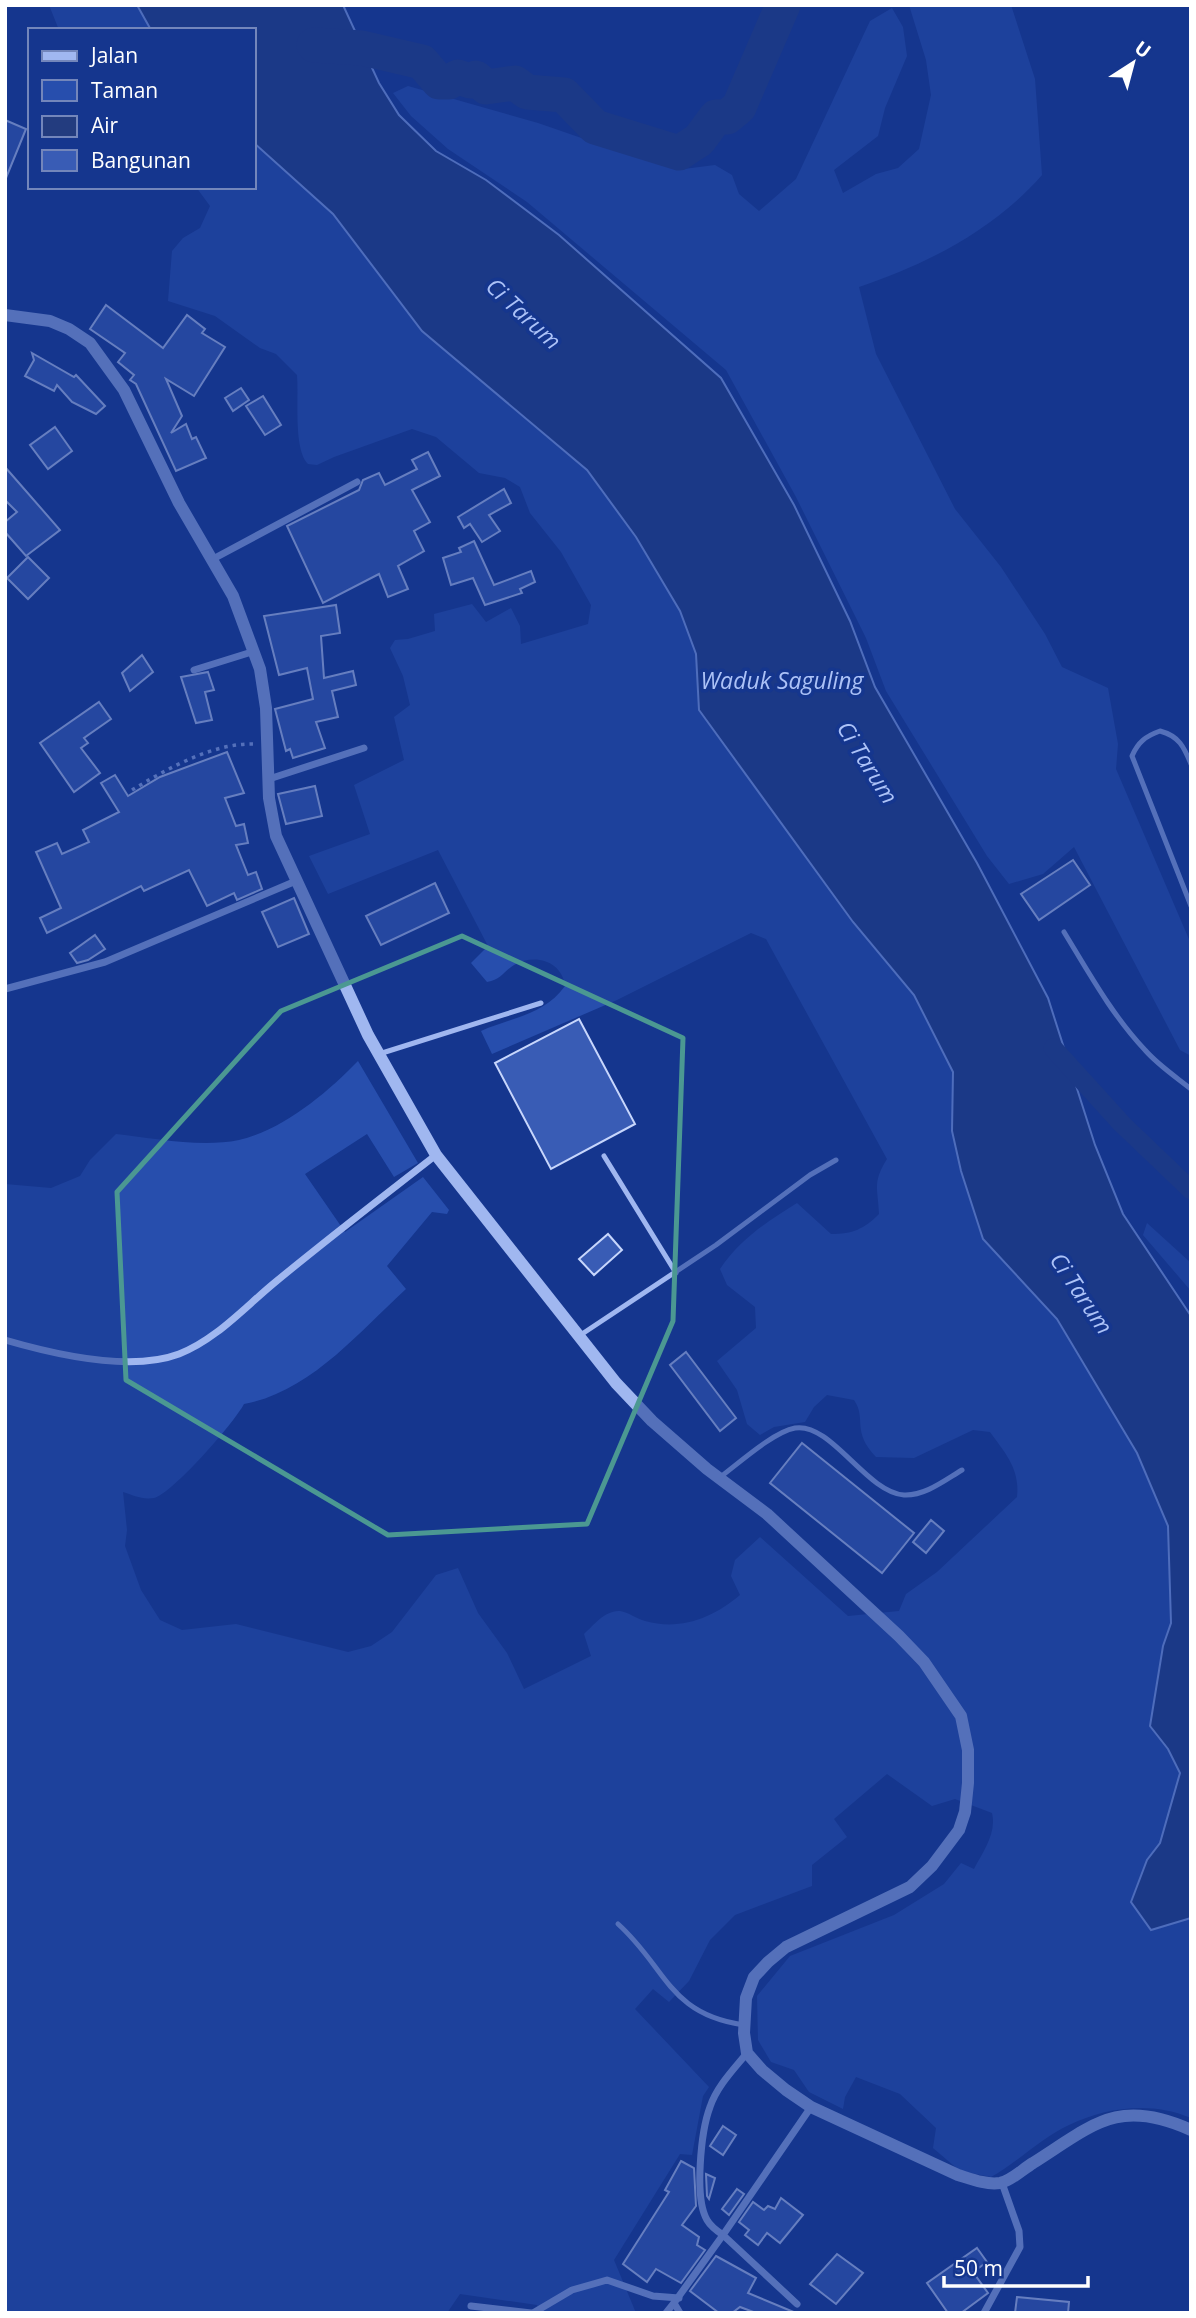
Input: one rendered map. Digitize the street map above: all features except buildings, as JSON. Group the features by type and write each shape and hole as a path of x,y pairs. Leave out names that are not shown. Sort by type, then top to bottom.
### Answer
{"street":[{"path":"5,315 50,321 69,328 90,343 124,390 179,503 233,596 255,650 266,708 269,779 276,836 379,1054 436,1155 579,1336 652,1422 767,1514 812,1554 924,1662 961,1716 968,1750 965,1812 959,1830 932,1866 909,1887 786,1947 768,1962 754,1977 750,1988 744,2025 747,2053 762,2070 811,2107 958,2175 981,2182 1002,2183 1106,2120 1129,2113 1153,2115 1191,2130"},
{"path":"213,559 357,482"},
{"path":"194,670 255,650"},
{"path":"269,779 364,748"},
{"path":"5,989 105,962 296,881"},
{"path":"5,1340 58,1355 133,1361 178,1354 223,1328 273,1284 436,1155"},
{"path":"747,2053 725,2079 710,2106 702,2146 702,2207 707,2220 797,2304"},
{"path":"666,2313 811,2107"},
{"path":"984,2313 1020,2247 1019,2231 1002,2183"},
{"path":"471,2306 532,2313 572,2290 607,2280 653,2297 677,2301"},
{"path":"677,2301 680,2313"}],"lane":[{"path":"1191,764 1184,745 1175,737 1160,731 1147,736 1137,745 1132,756 1191,906"},
{"path":"1064,932 1104,998 1133,1036 1147,1053 1191,1089"},
{"path":"379,1054 541,1003"},
{"path":"604,1156 676,1273"},
{"path":"579,1336 676,1273 810,1175 836,1160"},
{"path":"719,1478 785,1431 799,1427 819,1433 863,1472 902,1495 927,1491 962,1470"},
{"path":"618,1924 632,1937 683,2002 718,2021 744,2025"}],"path":[{"path":"132,790 162,772 232,744 267,745"}],"highlighted area":[{"path":"462,936 683,1038 673,1321 587,1524 388,1535 126,1380 117,1192 281,1011"}],"green space":[{"path":"49,5 137,5 150,28 58,28"},
{"path":"909,5 1011,5 1035,79 1042,175 1023,195 981,229 910,268 859,287 876,354 955,509 1001,567 1045,634 1062,667 1108,688 1118,744 1116,769 1191,944 1191,1056 1180,1050 1074,847 1043,874 1009,884 987,856 886,691 866,638 796,497 726,370 527,202 448,149 411,116 393,93 408,86 538,123 619,151 661,156 676,170 715,165 732,175 739,194 759,211 796,179 870,21 892,8 903,27 907,56 885,108 878,136 834,170 843,193 876,174 898,168 919,149 931,95 926,60"},
{"path":"256,145 333,214 422,331 587,470 636,537 680,611 696,654 700,710 853,922 914,995 953,1072 952,1131 983,1239 1057,1319 1137,1453 1168,1526 1171,1623 1163,1646 1150,1725 1168,1749 1180,1773 1160,1844 1147,1860 1141,1879 1151,1930 1191,1918 1191,2118 1161,2109 1145,2108 1098,2114 1059,2130 991,2177 960,2171 933,2148 936,2128 900,2094 856,2077 845,2097 843,2109 809,2092 794,2070 771,2062 758,2040 757,1996 790,1956 894,1915 944,1884 961,1863 974,1869 988,1842 993,1828 992,1813 955,1799 932,1806 887,1774 834,1819 847,1837 812,1865 812,1886 735,1915 710,1940 689,1981 669,2002 653,1989 635,2009 709,2087 703,2096 692,2155 680,2154 614,2260 636,2313 541,2313 537,2305 460,2294 447,2313 5,2313 5,1184 51,1188 80,1176 90,1160 116,1134 209,1143 239,1140 255,1135 303,1109 358,1061 418,1163 394,1177 367,1134 305,1174 345,1232 423,1177 449,1210 447,1214 432,1212 387,1266 406,1289 351,1342 312,1374 290,1387 244,1404 202,1457 163,1494 146,1498 123,1492 127,1530 125,1546 141,1590 160,1620 182,1630 236,1624 348,1652 371,1646 392,1632 436,1575 458,1568 478,1613 507,1653 524,1689 591,1656 584,1634 609,1613 620,1611 645,1621 671,1624 707,1616 730,1603 740,1595 731,1576 735,1560 760,1537 848,1616 899,1611 906,1594 937,1572 1017,1497 1014,1470 990,1432 973,1430 914,1458 876,1457 861,1433 858,1407 854,1400 827,1395 814,1407 805,1422 774,1427 760,1435 747,1424 737,1390 717,1361 756,1328 755,1307 727,1285 720,1269 728,1258 755,1232 797,1203 831,1234 852,1232 863,1227 879,1214 878,1180 887,1159 766,939 751,933 617,1000 492,1054 481,1031 548,1003 565,986 563,977 553,965 530,960 514,965 499,978 487,982 471,963 488,946 438,850 328,894 309,856 370,834 354,785 404,760 394,717 410,705 403,676 390,648 395,640 435,631 434,614 472,604 486,622 511,608 520,626 521,644 588,624 591,605 561,552 530,513 520,487 505,478 479,473 436,437 412,429 317,465 308,464 303,457 298,435 297,375 276,354 260,348 215,316 168,301 172,251 183,238 200,228 210,206 197,189 256,189"},
{"path":"1147,1223 1191,1263 1191,1291 1143,1235"}],"water":[{"name":"Waduk Saguling","path":"137,5 343,5 379,83 399,115 436,151 486,180 559,235 721,378 794,505 850,621 875,687 977,863 1048,998 1095,1145 1123,1214 1191,1316 1191,1918 1151,1930 1131,1902 1147,1860 1160,1843 1180,1773 1168,1749 1150,1726 1163,1646 1171,1623 1168,1526 1137,1453 1057,1319 983,1239 961,1171 952,1131 953,1072 914,995 853,922 699,710 696,654 680,611 636,537 587,470 422,331 333,214 256,145 256,28 150,28"}],"waterway":[{"path":"314,45 362,48 422,62 439,82 449,82 458,77 470,81 476,78 486,87 515,83 527,92 564,95 595,127 679,153 699,140 716,117 727,117 739,107 783,5"},
{"path":"1053,1048 1122,1124 1191,1190"}],"water label":[{"name":"Ci Tarum","path":"524,313"},
{"name":"Ci Tarum","path":"868,762"},
{"name":"Ci Tarum","path":"1082,1293"}]}
